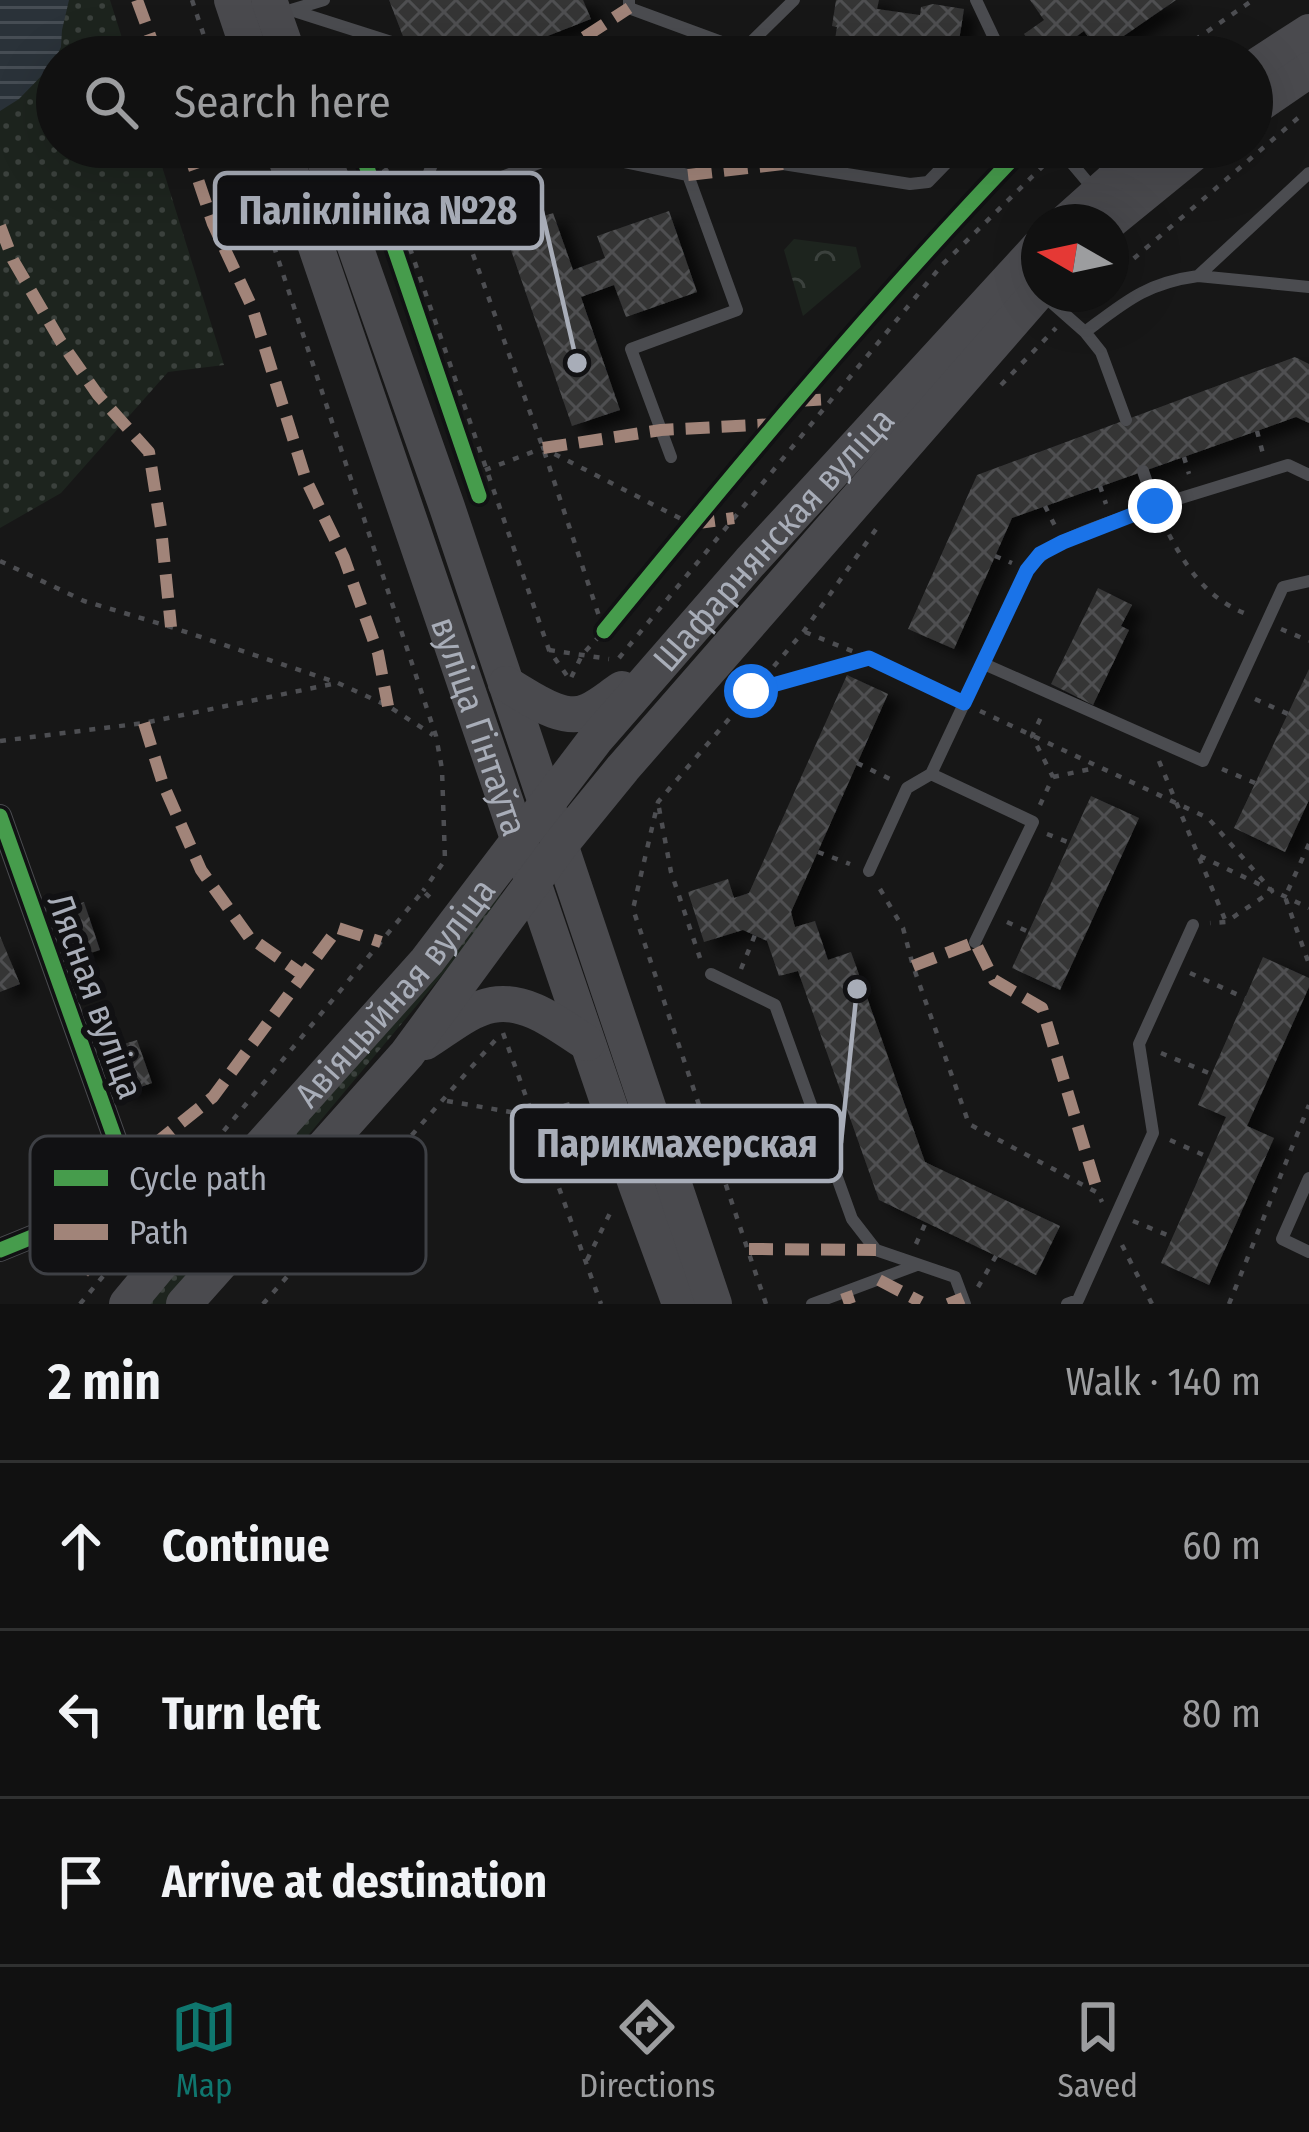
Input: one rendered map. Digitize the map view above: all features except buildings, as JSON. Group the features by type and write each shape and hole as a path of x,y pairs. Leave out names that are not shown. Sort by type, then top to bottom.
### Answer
{"main road":[{"path":"232,0 244,36"},
{"path":"1273,55 1309,32"},
{"path":"1273,95 1309,70"},
{"name":"вуліца Гінтаўта","path":"293,168 333,241 506,684 714,1304"},
{"name":"вуліца Гінтаўта","path":"323,168 333,241 520,842 680,1304"},
{"path":"1112,204 1136,168"},
{"path":"1117,204 1171,168"},
{"name":"Шафарнянская вуліца","path":"520,842 595,740 750,562 1021,293"},
{"name":"Шафарнянская вуліца","path":"561,844 1021,296"},
{"path":"506,684 557,711 584,714 664,661"},
{"name":"Авіяцыйная вуліца","path":"270,1136 427,961 520,842"},
{"name":"Авіяцыйная вуліца","path":"334,1136 407,1054 561,844"},
{"path":"407,1054 491,1005 537,1011 587,1043"},
{"name":"Авіяцыйная вуліца","path":"127,1304 152,1274"},
{"name":"Авіяцыйная вуліца","path":"184,1304 211,1274"}],"street":[{"name":"Лясная вуліца","path":"0,817 114,1136"},
{"name":"Лясная вуліца","path":"0,1250 30,1238"}],"lane":[{"path":"278,8 324,0"},
{"path":"629,0 628,8 699,36"},
{"path":"761,36 794,0"},
{"path":"976,0 993,36"},
{"path":"278,8 375,36"},
{"path":"416,210 431,168"},
{"path":"333,241 526,168"},
{"path":"651,168 688,176 736,310 631,349 670,457"},
{"path":"808,168 910,184 928,182 942,168"},
{"path":"1074,168 1102,204"},
{"path":"1198,276 1309,173"},
{"path":"1084,332 1133,295 1198,276 1309,287"},
{"path":"1064,312 1101,352 1126,420"},
{"path":"869,871 907,788 931,775 1027,570 1040,554 1155,506 1288,466 1309,475"},
{"path":"1143,471 1155,506"},
{"path":"983,664 1203,761 1283,587 1309,581"},
{"path":"931,775 1033,822 975,942"},
{"path":"1067,1304 1078,1300 1153,1132 1139,1044 1193,925"},
{"path":"711,974 776,1005 852,1220 876,1250 956,1276 964,1301"},
{"path":"1309,1178 1282,1239 1309,1252"},
{"path":"812,1304 917,1265"}],"path":[{"path":"192,0 204,36"},
{"path":"1201,36 1253,0"},
{"path":"316,16 322,36"},
{"path":"1273,139 1309,108"},
{"path":"220,1136 445,860 436,736 248,168"},
{"path":"369,168 549,650 570,680 582,656 618,613"},
{"path":"382,168 392,219 479,496"},
{"path":"383,172 389,168"},
{"path":"549,650 616,660 942,265 1039,168"},
{"path":"1129,263 1239,168"},
{"path":"452,196 604,631"},
{"path":"1002,385 1072,312"},
{"path":"485,470 543,448 692,524"},
{"path":"1155,506 1184,565 1226,607 1309,641"},
{"path":"677,542 706,507"},
{"path":"766,1304 633,909 658,802 804,631 880,524"},
{"path":"0,561 84,601 338,683 436,736"},
{"path":"804,631 1208,818 1272,891"},
{"path":"751,691 869,658"},
{"path":"0,740 144,723 338,683"},
{"path":"1236,690 1288,714"},
{"path":"1033,736 1052,695"},
{"path":"1033,736 1053,777 1033,822"},
{"path":"1150,738 1226,922"},
{"path":"1203,761 1255,783"},
{"path":"857,763 907,788"},
{"path":"1053,777 1099,767"},
{"path":"658,802 671,872 700,958 711,974"},
{"path":"1309,844 1285,897 1309,964"},
{"path":"818,852 869,871 903,928 969,1124 1098,1193 1152,1304"},
{"path":"1197,855 1309,908"},
{"path":"423,891 440,907"},
{"path":"1193,925 1226,922 1272,891"},
{"path":"988,914 1029,932"},
{"path":"733,985 755,935"},
{"path":"1174,966 1245,998"},
{"path":"412,1136 503,1031 601,1304"},
{"path":"1139,1044 1211,1074"},
{"path":"444,1100 534,1116 576,1102"},
{"path":"1229,1304 1309,1105"},
{"path":"1153,1132 1208,1157"},
{"path":"587,1260 613,1210"},
{"path":"1114,1220 1172,1237"},
{"path":"964,1301 982,1284 996,1256"},
{"path":"80,1304 105,1274"},
{"path":"263,1304 290,1274"}],"green space":[{"path":"0,0 110,0 121,36 36,36 36,168 163,168 224,365 168,372 61,493 0,528"},
{"path":"794,239 856,247 861,267 803,316 784,250"},
{"path":"498,889 505,900 308,1136 290,1136"},
{"path":"174,1274 192,1274 167,1304 149,1304"}],"shaded area":[{"path":"0,0 69,0 62,36 36,36 36,82 0,111"}],"marked path":[{"path":"137,0 150,36"},
{"path":"586,36 629,8"},
{"path":"194,168 213,224 252,307 306,480 344,558 378,653 388,706"},
{"path":"688,175 748,168"},
{"path":"0,226 13,260 61,342 98,395 149,452 171,627"},
{"path":"797,401 832,399"},
{"path":"543,448 661,430 775,424"},
{"path":"691,524 734,518"},
{"path":"144,723 163,784 201,870 249,937 303,975"},
{"path":"165,1136 213,1097 338,928 381,942"},
{"path":"913,966 975,942 994,980 1042,1008 1098,1193"},
{"path":"749,1249 876,1250"},
{"path":"94,1274 100,1279"},
{"path":"879,1280 921,1302"},
{"path":"846,1292 850,1304"},
{"path":"948,1304 963,1298"}],"cycle path":[{"path":"367,168 479,496"},
{"path":"604,631 862,324 1004,168"},
{"path":"0,816 114,1136"},
{"path":"0,1250 30,1238"}],"place":[{"name":"Паліклініка №28","path":"577,363"},
{"name":"Парикмахерская","path":"857,989"}],"route":[{"path":"751,691 869,658 964,703 1027,570 1040,554 1155,506"}]}
